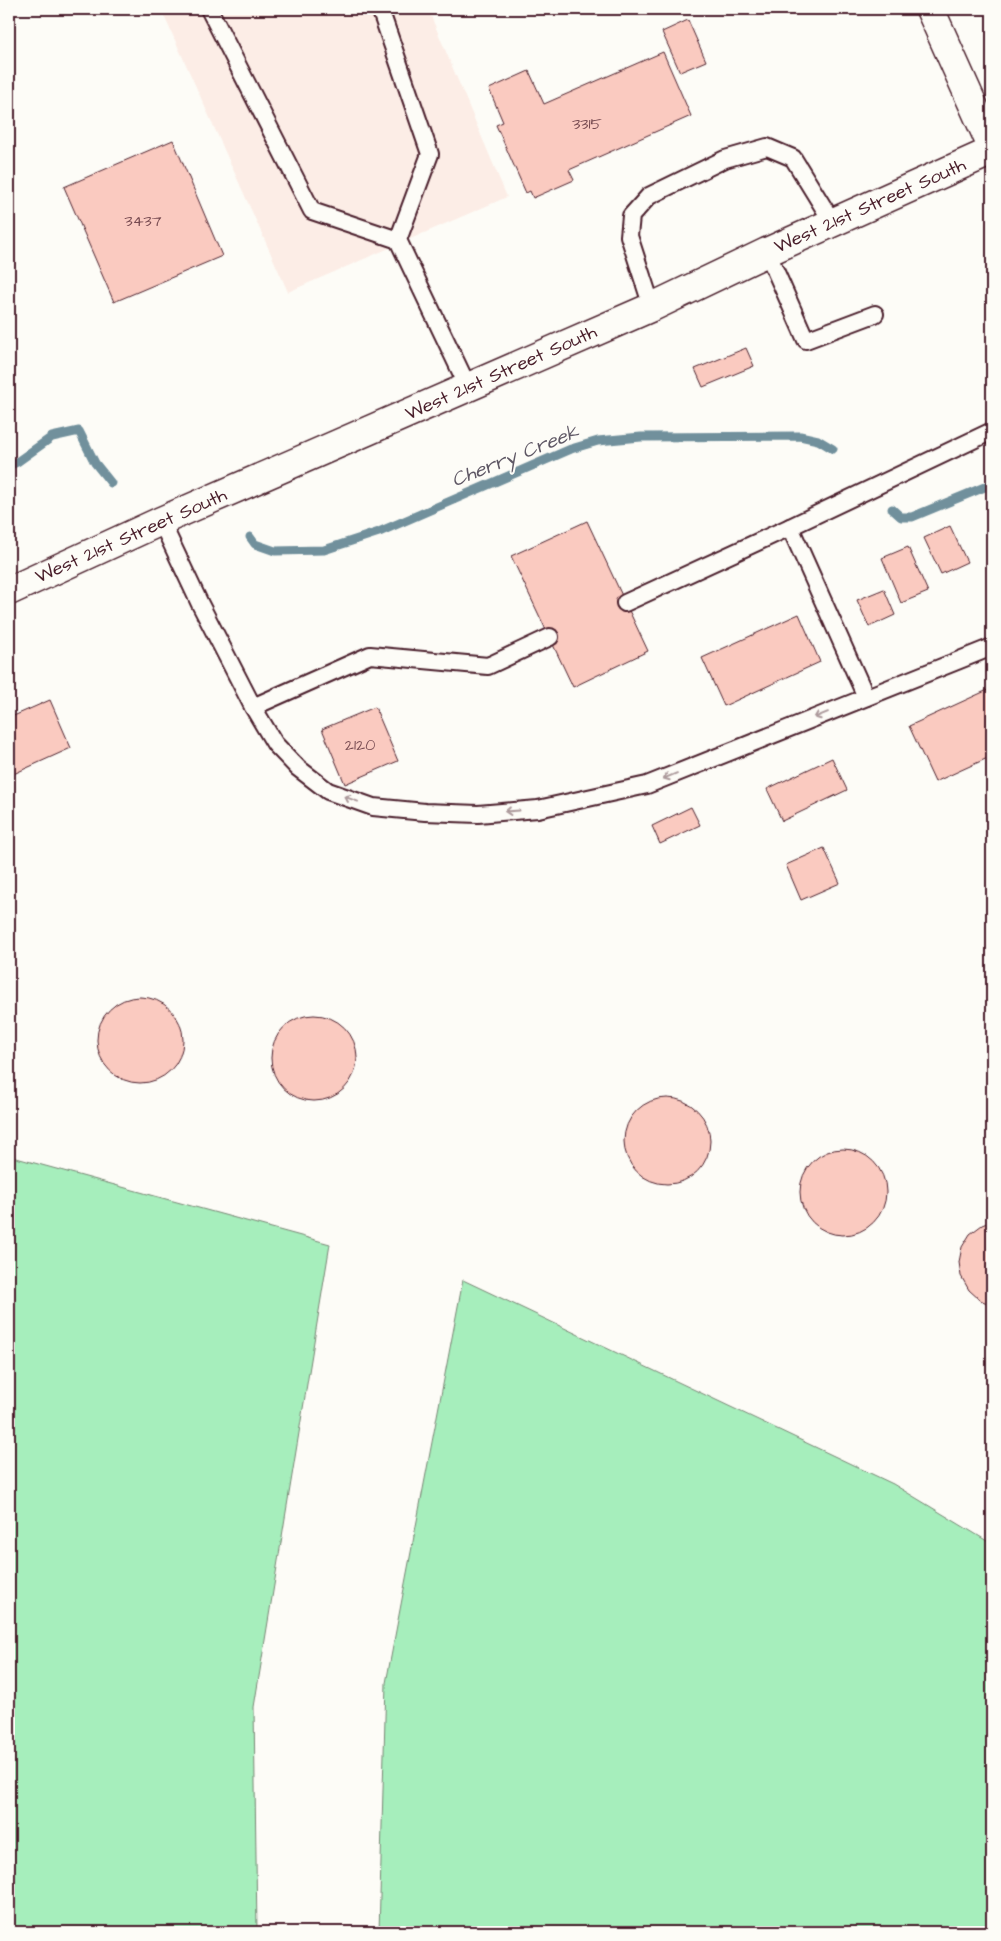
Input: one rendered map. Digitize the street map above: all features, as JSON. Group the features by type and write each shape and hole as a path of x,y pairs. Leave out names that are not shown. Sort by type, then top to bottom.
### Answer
{"main road":[{"path":"930,9 992,147"},
{"name":"West 21st Street South","path":"9,591 161,521 652,307 767,252 992,151"}],"lane":[{"path":"209,9 312,211 398,240"},
{"path":"380,9 430,154 398,240 468,387"},
{"path":"652,307 629,236 631,216 649,196 725,159 767,147 793,158 833,223"},
{"path":"767,252 806,340 875,314"},
{"path":"625,603 992,431"},
{"path":"161,521 200,604 253,707 275,744 298,768 328,790 373,807 425,812 478,814 538,810 647,784 992,647"},
{"path":"790,527 866,697"},
{"path":"253,707 370,656 488,666 550,637"}],"shaded area":[{"path":"161,9 428,9 507,197 288,292"}],"green space":[{"path":"9,1156 330,1244 254,1707 257,1932 9,1932"},
{"path":"463,1280 893,1484 992,1544 992,1932 379,1932 386,1683"}],"building":[{"path":"688,20 706,61 680,72 662,32"},
{"path":"663,52 691,116 569,170 574,180 533,198 530,191 526,193 496,125 503,122 489,89 529,71 544,104"},
{"path":"173,140 222,256 114,302 64,187"},
{"path":"746,348 754,366 703,387 695,369"},
{"path":"587,521 648,651 573,687 511,556"},
{"path":"950,526 967,562 941,574 924,538"},
{"path":"908,547 928,592 901,603 882,558"},
{"path":"884,589 895,615 869,627 857,600"},
{"path":"799,614 820,662 724,706 702,658"},
{"path":"992,688 992,756 935,782 909,726"},
{"path":"50,700 71,748 9,776 9,718"},
{"path":"375,707 398,761 345,784 322,729"},
{"path":"832,758 847,790 782,821 767,789"},
{"path":"691,807 700,825 660,844 652,826"},
{"path":"824,848 840,883 801,900 786,865"},
{"path":"140,997 156,1000 164,1004 176,1016 180,1024 183,1040 180,1056 176,1064 164,1076 156,1080 140,1083 124,1080 116,1076 104,1064 100,1056 97,1040 100,1024 104,1016 116,1004 124,1000"},
{"path":"314,1015 330,1018 338,1022 350,1034 354,1042 357,1058 354,1074 350,1082 338,1094 330,1098 314,1101 298,1098 290,1094 278,1082 274,1074 271,1058 274,1042 278,1034 290,1022 298,1018"},
{"path":"667,1098 683,1101 691,1105 703,1117 707,1125 710,1141 707,1157 703,1165 691,1177 683,1181 667,1184 651,1181 643,1177 631,1165 627,1157 624,1141 627,1125 631,1117 643,1105 651,1101"},
{"path":"843,1149 859,1152 867,1156 879,1168 883,1176 886,1192 883,1208 879,1216 867,1228 859,1232 843,1235 827,1232 819,1228 807,1216 803,1208 800,1192 803,1176 807,1168 819,1156 827,1152"},
{"path":"992,1221 992,1305 980,1300 969,1290 961,1276 959,1262 962,1247 970,1234 982,1225"}],"waterway":[{"name":"Cherry Creek","path":"9,466 52,437 79,431 95,463 111,483"},
{"name":"Cherry Creek","path":"250,537 255,544 275,551 324,550 379,532 571,449 598,441 641,437 800,436 818,440 833,449"},
{"name":"Cherry Creek","path":"892,509 901,517 912,517 992,484"}]}
